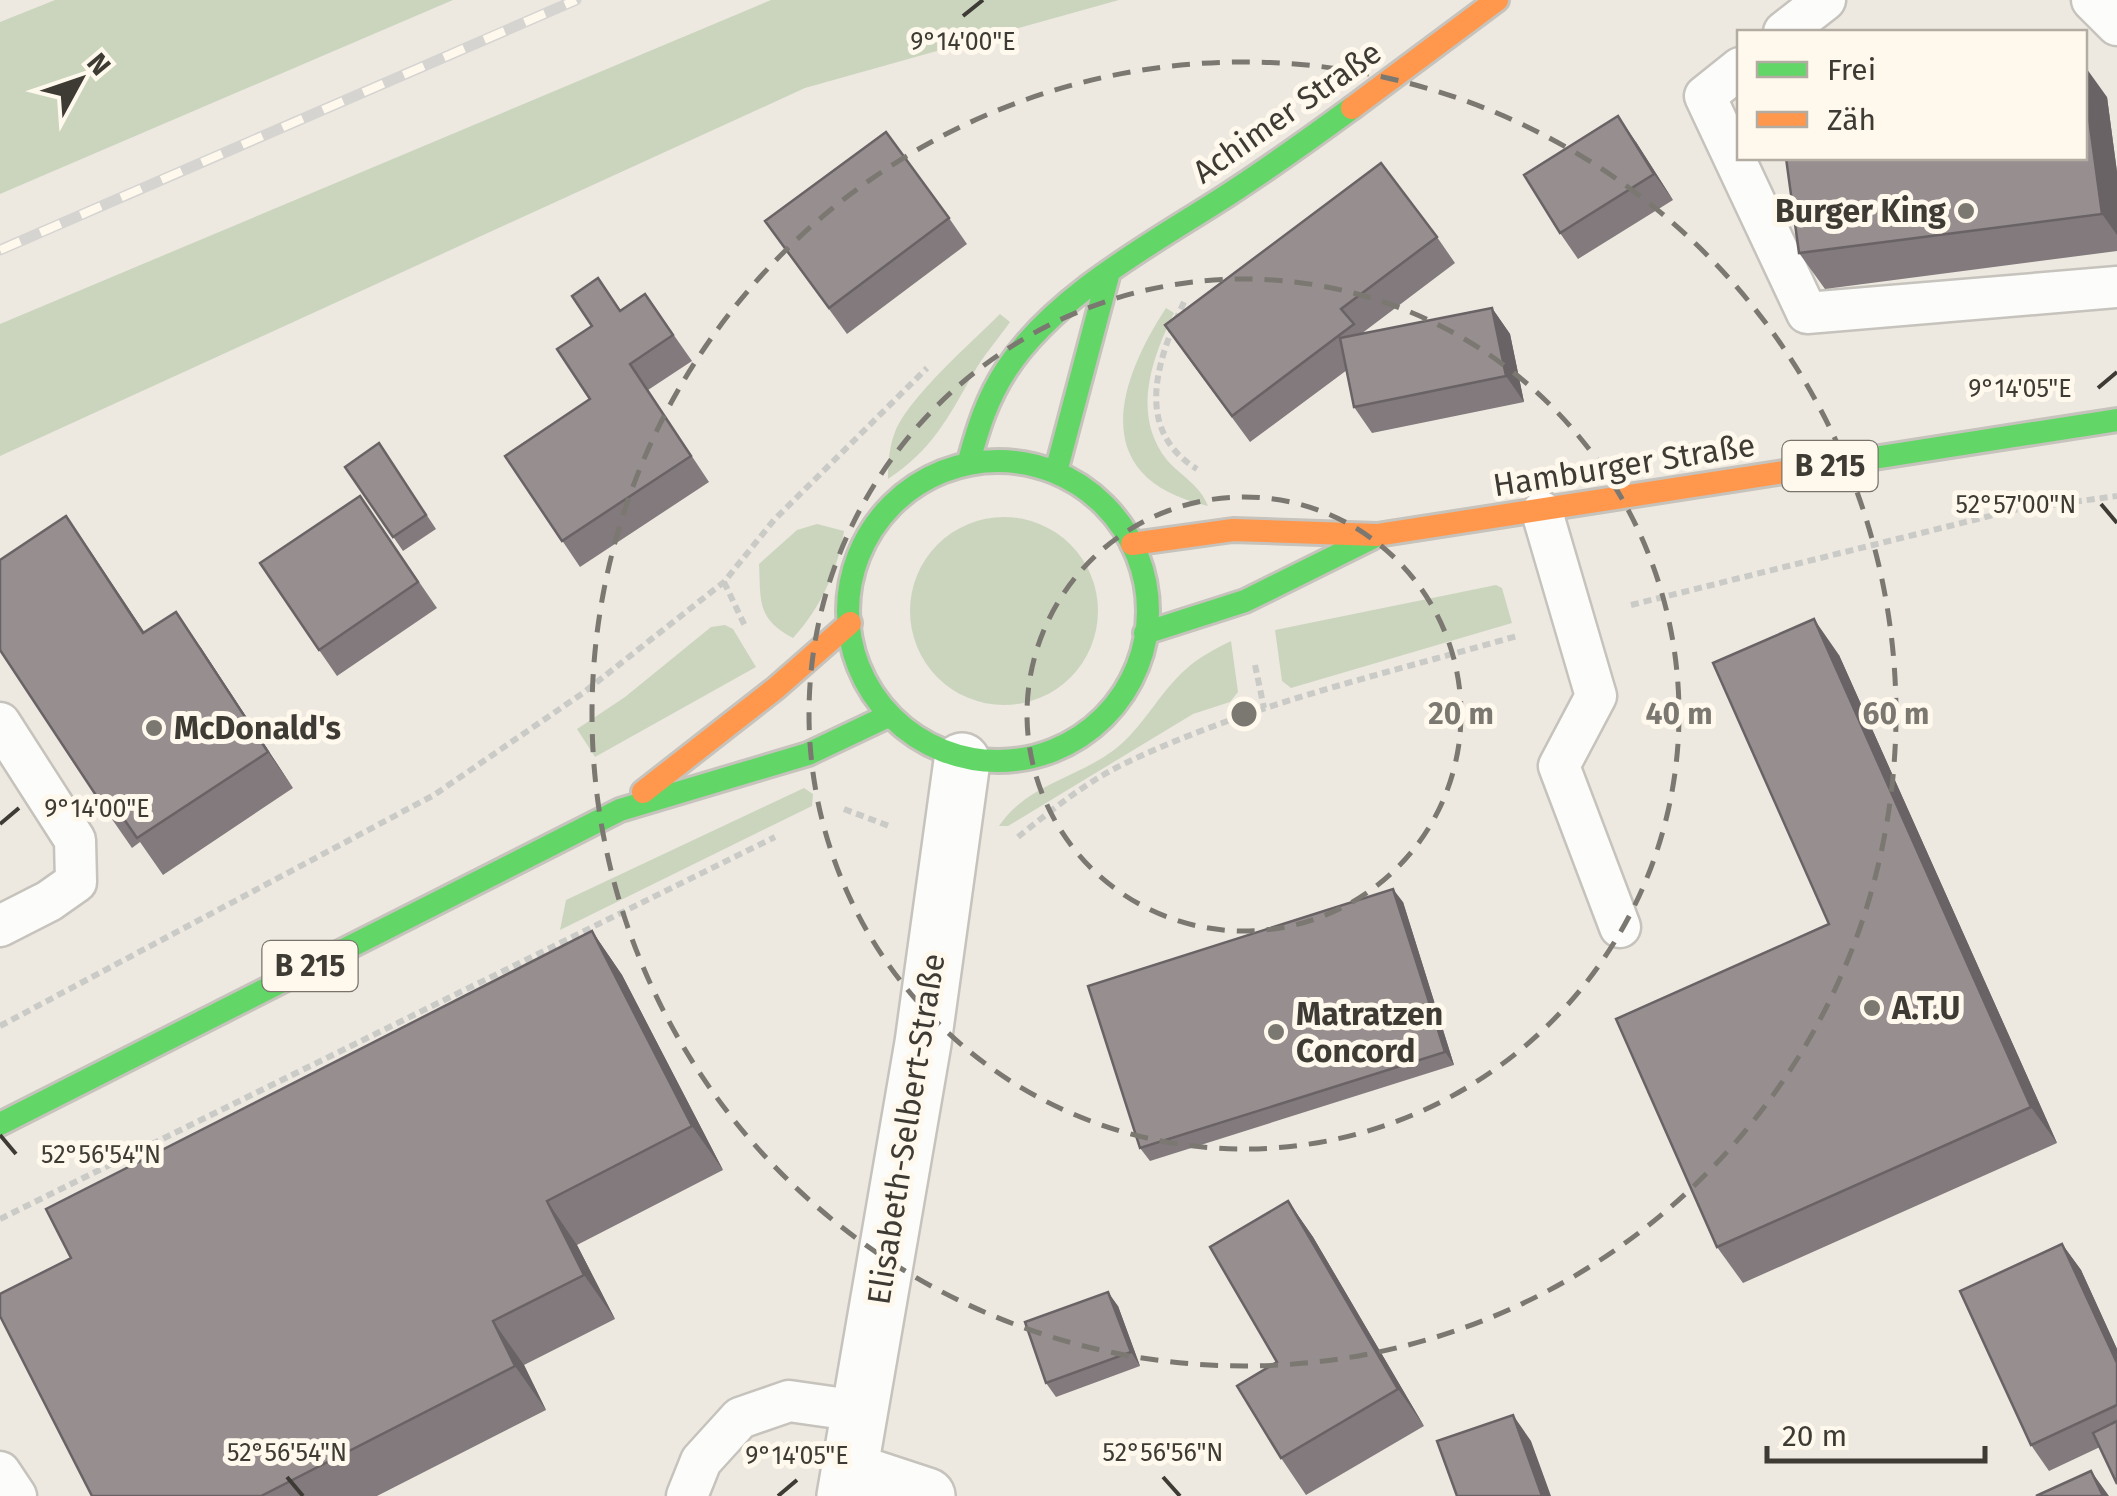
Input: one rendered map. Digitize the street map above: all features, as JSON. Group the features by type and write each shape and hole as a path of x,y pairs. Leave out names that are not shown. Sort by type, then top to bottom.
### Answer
{"main road":[{"name":"Achimer Straße","path":"969,461 972,436 1010,362 1060,309 1109,272 1268,168 1497,0"},
{"path":"1057,468 1109,272"},
{"name":"Hamburger Straße","path":"1132,544 1233,530 1377,535 2117,420"},
{"path":"997,456 1026,458 1057,468 1087,485 1116,513 1132,544 1145,590 1145,633 1128,682 1104,715 1060,749 1012,764 962,761 915,742 886,717 865,688 850,623 853,588 865,552 898,504 932,479 969,461 997,456"},
{"name":"Hamburger Straße","path":"1145,633 1244,601 1377,535"},
{"name":"B 215","path":"620,810 776,688 850,623"},
{"name":"B 215","path":"0,1124 620,810 808,754 886,717"}],"street":[{"name":"Elisabeth-Selbert-Straße","path":"848,1483 923,1043 962,761"},
{"path":"848,1483 928,1496"}],"lane":[{"path":"1787,30 1825,0"},
{"path":"2092,0 2117,25"},
{"path":"1737,70 1705,96 1806,313 2117,287"},
{"path":"1542,512 1596,696 1558,766 1620,928"},
{"path":"0,723 75,840 76,854 76,882 0,926"},
{"path":"687,1496 701,1461 740,1418 789,1401 859,1411"},
{"path":"0,1472 16,1496"}],"path":[{"path":"1186,299 1163,346 1156,408 1164,437 1181,459 1207,475"},
{"path":"1009,844 1071,795 1130,760 1264,708 1572,620 2014,510 2117,496"},
{"path":"0,1026 434,796 583,693 724,582 751,640"},
{"path":"1254,657 1264,708"},
{"path":"836,806 895,828"},
{"path":"0,1219 783,832"}],"green space":[{"path":"55,0 453,0 0,194 0,22"},
{"path":"771,0 1119,0 805,88 0,456 0,324"},
{"path":"1166,308 1174,313 1153,367 1150,424 1167,460 1195,486 1208,506 1170,493 1144,475 1129,452 1123,426 1134,368"},
{"path":"1000,314 1010,322 977,367 947,419 928,445 888,479 891,444 902,418 942,371"},
{"path":"1004,517 1040,524 1071,544 1091,575 1098,611 1091,647 1071,678 1040,698 1004,705 968,698 937,678 917,647 910,611 917,575 937,544 968,524"},
{"path":"817,524 844,531 841,546 819,602 793,638 767,616 761,598 759,564 797,530"},
{"path":"1496,585 1502,588 1512,623 1291,688 1282,681 1275,630"},
{"path":"725,625 733,629 756,667 595,757 577,729 625,697 711,627"},
{"path":"1231,641 1238,692 1230,702 1193,714 1008,826 999,826 1024,800 1114,750 1134,732 1185,670"},
{"path":"804,788 813,794 812,806 560,930 566,900"}],"building":[{"path":"2087,104 2102,214 1799,253 1786,160 2087,160"},
{"path":"1618,116 1654,174 1560,233 1524,175"},
{"path":"886,132 949,218 829,308 765,221"},
{"path":"1381,163 1437,237 1341,309 1354,324 1232,416 1165,325"},
{"path":"598,278 620,311 645,294 673,335 630,364 691,456 562,541 505,456 590,399 557,349 592,326 572,296"},
{"path":"1492,308 1506,376 1354,407 1340,338"},
{"path":"379,443 426,515 393,537 345,467"},
{"path":"360,496 418,582 319,650 260,563"},
{"name":"McDonald's","path":"66,516 143,633 176,612 268,752 137,838 115,806 107,812 0,650 0,560"},
{"name":"A.T.U","path":"1814,619 2031,1107 1717,1247 1616,1019 1829,924 1713,663"},
{"name":"Matratzen Concord","path":"1393,889 1445,1052 1140,1148 1088,986"},
{"path":"592,931 692,1126 547,1201 584,1275 493,1321 515,1366 261,1496 92,1496 0,1316 0,1294 71,1258 46,1209"},
{"path":"1288,1201 1398,1389 1281,1458 1237,1386 1277,1362 1210,1247"},
{"path":"2062,1244 2117,1363 2117,1405 2031,1445 1960,1291"},
{"path":"1108,1292 1131,1352 1046,1383 1025,1322"},
{"path":"1513,1415 1542,1496 1457,1496 1437,1441"},
{"path":"2117,1421 2117,1484 2093,1433"},
{"path":"2091,1471 2103,1496 2036,1496"}],"railway":[{"path":"0,250 576,0"}],"traffic: fast":[{"path":"969,461 999,381 1051,318 1107,272 1352,108"},
{"path":"1057,468 1109,272"},
{"path":"1829,465 2117,420"},
{"path":"998,461 1027,464 1055,473 1081,486 1104,505 1123,528 1136,554 1145,582 1148,611 1145,640 1136,668 1123,694 1104,717 1081,736 1055,749 1027,758 998,761 969,758 941,749 915,736 892,717 873,694 860,668 851,640 848,611 851,582 860,554 873,528 892,505 915,486 941,473 969,464 998,461"},
{"path":"1145,633 1245,601 1372,538"},
{"path":"0,1124 620,810 808,754 886,717"}],"traffic: slow":[{"path":"1352,108 1497,0"},
{"path":"1132,544 1233,530 1377,535 1829,465"},
{"path":"643,792 776,688 850,623"}],"place":[{"name":"Burger King","path":"1966,211"},
{"name":"McDonald's","path":"154,728"},
{"name":"A.T.U","path":"1872,1008"},
{"name":"Matratzen Concord","path":"1276,1032"}]}
